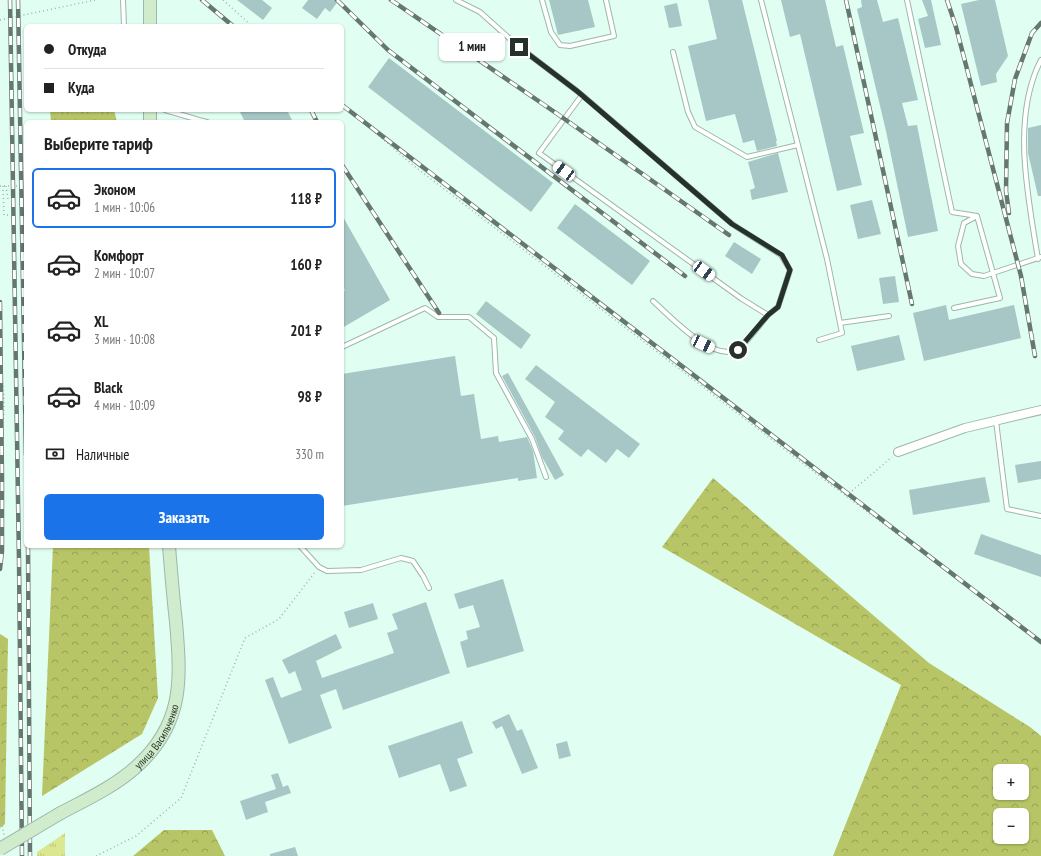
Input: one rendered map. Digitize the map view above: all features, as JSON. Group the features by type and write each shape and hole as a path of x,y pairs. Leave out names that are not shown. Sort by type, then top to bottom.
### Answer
{"main road":[{"path":"150,0 150,24"},
{"name":"улица Васильченко","path":"0,849 59,814 111,786 136,767 156,747 168,726 177,699 179,664 169,548"}],"street":[{"path":"898,452 965,428 1041,410"}],"lane":[{"path":"123,0 124,24"},
{"path":"456,0 480,12 519,47 582,96 732,224 782,255 790,270 778,307 768,315 738,350 726,352 715,350 703,344 653,301"},
{"path":"542,0 551,32 560,45 570,46 614,36 606,0"},
{"path":"761,0 827,259 842,333 819,340"},
{"path":"907,0 952,212 977,216"},
{"path":"673,52 688,112 696,127 748,157 798,145"},
{"path":"977,216 964,223 958,246 961,264 972,274 984,276 1039,258 1026,185 1024,119 1034,74 1041,60"},
{"path":"582,96 539,153 742,299 768,315"},
{"path":"171,112 196,120"},
{"path":"954,308 1000,298 992,274 977,216"},
{"path":"344,346 425,308 438,317 469,317 494,338 496,373 532,439 546,478"},
{"path":"840,323 889,316"},
{"path":"996,420 1007,509 1041,516"},
{"path":"302,548 319,567 327,571 360,570 401,558 413,561 429,588"}],"path":[{"path":"0,20 95,0"},
{"path":"223,0 250,24"},
{"path":"344,106 414,166 846,496 1041,642"},
{"path":"0,186 24,186"},
{"path":"3,186 4,216 9,215"},
{"path":"6,186 8,200"},
{"path":"0,342 4,400 0,527"},
{"path":"846,496 898,452"},
{"path":"96,856 136,836 181,798 245,638 279,619 319,567"}],"green space":[{"path":"50,112 114,112 116,120 51,120"},
{"path":"713,478 929,663 1030,727 1041,736 1041,856 833,856 901,685 662,547"},
{"path":"53,548 149,548 158,698 142,734 42,796"},
{"path":"0,634 8,639 5,824 0,828"},
{"path":"164,830 212,830 225,856 133,856"},
{"path":"65,833 65,856 37,856 37,852"}],"building":[{"path":"237,0 262,0 272,8 263,20"},
{"path":"308,0 339,0 330,12 325,8 317,19 302,8"},
{"path":"549,0 588,0 595,27 558,35"},
{"path":"708,0 742,0 777,146 757,151 754,140 743,143 735,114 706,121 688,46 717,39"},
{"path":"781,0 825,0 836,47 843,45 864,133 850,136 862,185 837,191 800,34 790,37"},
{"path":"861,0 877,0 883,22 898,18 918,100 902,103 908,126 917,125 938,231 908,237 886,131 857,9 862,7"},
{"path":"922,0 931,0 941,45 925,48 918,19 928,16"},
{"path":"979,0 995,0 1008,56 996,74 997,82 981,86 961,4"},
{"path":"677,3 682,26 669,28 664,6"},
{"path":"389,58 553,183 531,212 368,87"},
{"path":"240,112 288,112 292,120 244,120"},
{"path":"1041,125 1041,196 1038,196 1028,153 1028,128"},
{"path":"778,153 788,192 752,200 750,190 755,188 748,162"},
{"path":"872,200 881,234 858,239 850,205"},
{"path":"575,204 650,261 632,285 557,228"},
{"path":"344,219 390,300 344,327"},
{"path":"734,242 761,259 752,274 725,256"},
{"path":"895,276 899,302 883,304 879,278"},
{"path":"486,301 531,335 521,349 476,314"},
{"path":"946,305 949,320 1014,305 1021,338 924,361 913,313"},
{"path":"899,335 905,360 857,371 851,346"},
{"path":"455,356 461,396 474,394 481,439 498,436 499,442 527,437 533,451 537,478 518,481 518,478 344,506 344,374"},
{"path":"536,365 640,444 629,458 617,449 606,463 588,449 581,457 558,439 564,431 545,417 555,402 525,379"},
{"path":"508,373 564,475 555,480 542,457 535,437 502,376"},
{"path":"1041,461 1041,479 1018,483 1015,465"},
{"path":"985,477 990,502 913,515 909,490"},
{"path":"981,534 1041,555 1041,577 974,554"},
{"path":"503,579 524,651 467,668 460,642 468,639 466,631 480,627 473,605 459,609 454,594"},
{"path":"426,602 450,673 343,710 336,689 320,695 332,728 289,744 265,680 273,677 281,698 302,690 295,671 289,674 282,660 336,634 342,648 316,661 322,678 394,653 387,633 398,629 392,614"},
{"path":"373,603 378,619 349,628 344,612"},
{"path":"509,714 517,731 522,729 538,768 522,774 502,726 496,729 492,722"},
{"path":"462,721 473,753 457,759 467,786 450,792 440,764 399,778 388,746"},
{"path":"567,741 571,756 559,759 556,744"},
{"path":"278,773 283,787 288,785 291,793 265,802 268,812 246,820 240,801 276,789 271,775"},
{"path":"295,847 298,856 270,856 270,854"}],"railway":[{"path":"10,0 22,856"},
{"path":"18,0 24,341"},
{"path":"202,0 231,24"},
{"path":"337,0 388,50 685,276"},
{"path":"391,0 556,113 729,235"},
{"path":"846,0 912,304"},
{"path":"947,0 956,27 1021,276 1035,356"},
{"path":"1009,213 1006,191 1007,123 1015,79 1032,33 1041,23"},
{"path":"344,107 1041,642"},
{"path":"312,112 316,120"},
{"path":"344,168 439,313"},
{"path":"0,302 2,478 2,551 0,569"},
{"path":"28,548 30,856"}],"route":[{"path":"519,47 577,91 732,224 782,255 790,270 778,307 768,315 738,350"}]}
